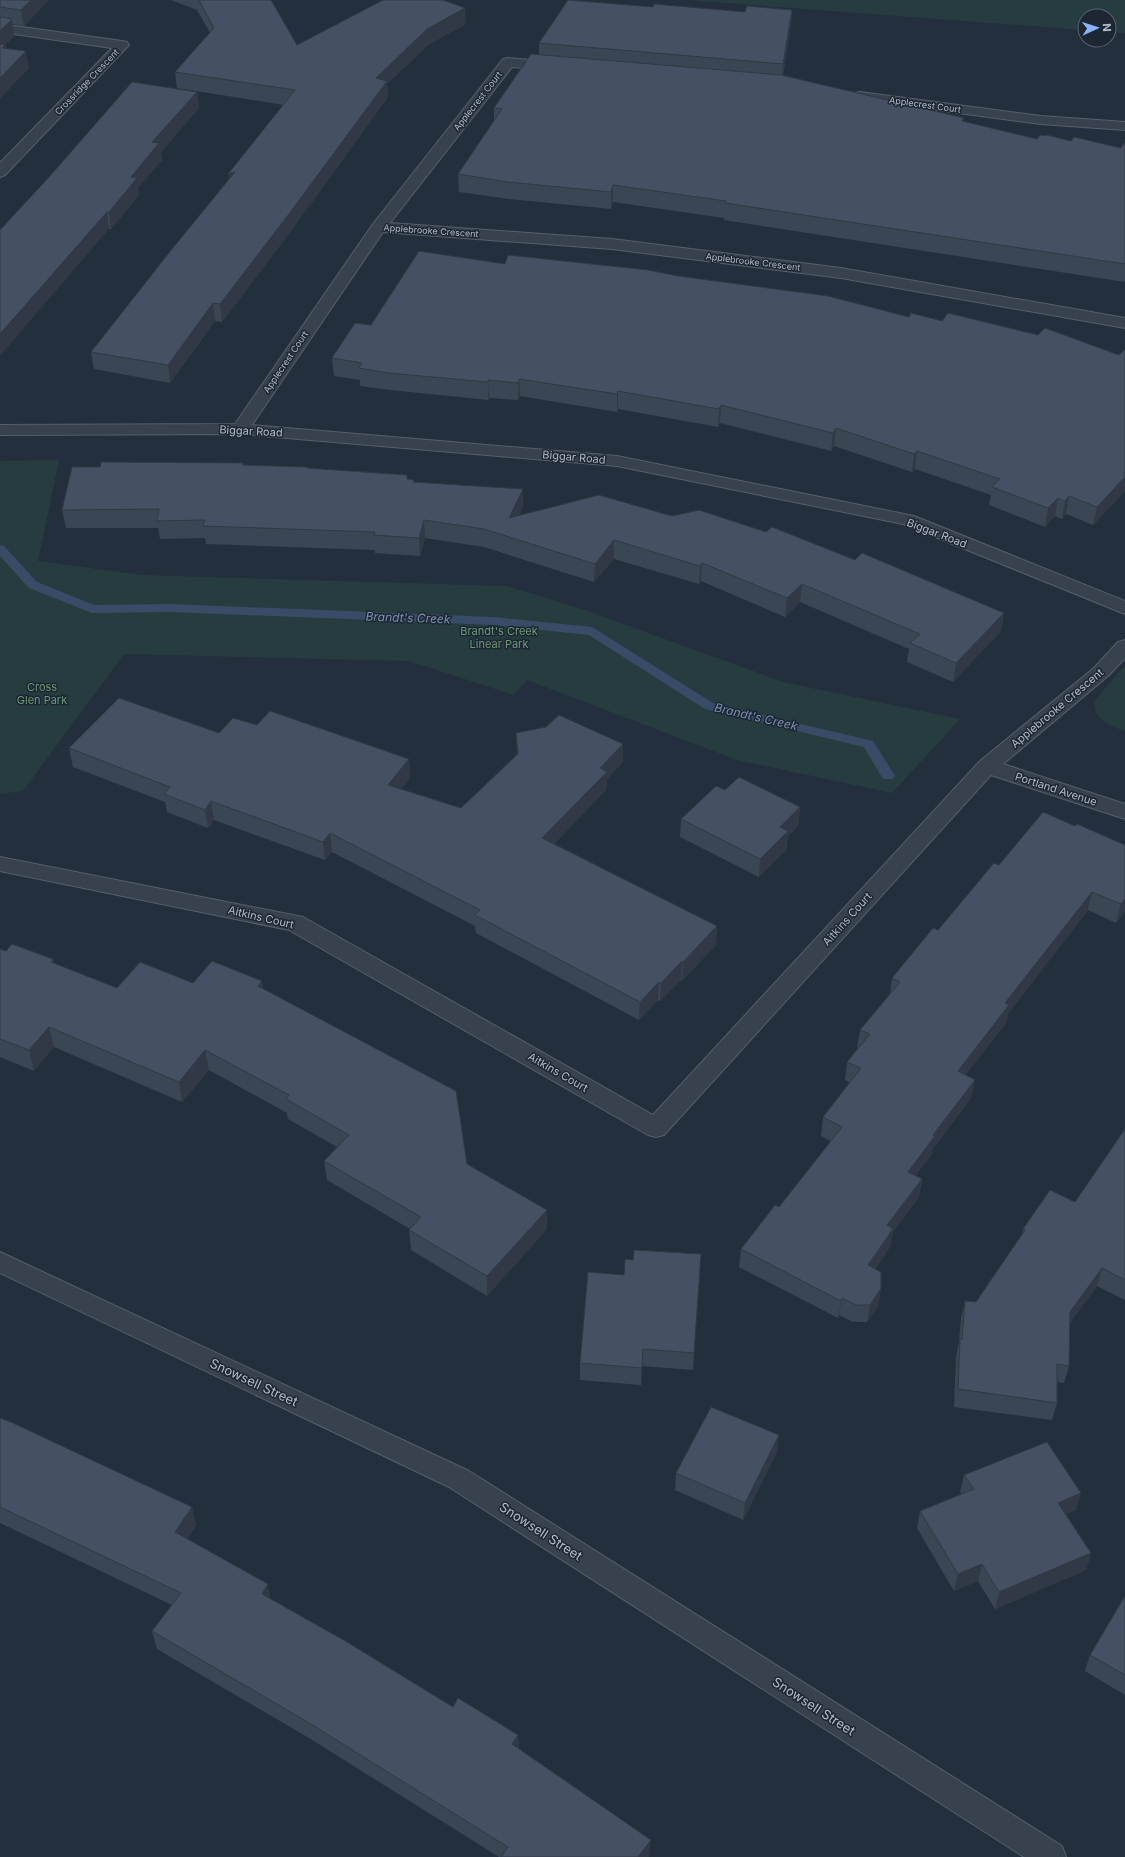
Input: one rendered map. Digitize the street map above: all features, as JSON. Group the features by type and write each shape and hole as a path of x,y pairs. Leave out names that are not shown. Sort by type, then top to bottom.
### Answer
{"street":[{"name":"Crossridge Crescent","path":"0,28 122,45 0,172"},
{"name":"Applecrest Court","path":"240,429 378,227 508,62 564,67"},
{"name":"Applecrest Court","path":"846,94 1041,120 1125,126"},
{"name":"Applebrooke Crescent","path":"378,227 612,244 841,273 1125,323"},
{"name":"Biggar Road","path":"0,430 240,429 617,461 908,520 1125,608"},
{"name":"Applebrooke Crescent","path":"986,766 1101,672 1125,646"},
{"name":"Portland Avenue","path":"986,766 1125,812"},
{"name":"Aitkins Court","path":"0,864 295,923 656,1128 986,766"},
{"name":"Snowsell Street","path":"0,1262 459,1479 1051,1857"}],"green space":[{"path":"687,0 1125,0 1125,33 1117,32 1117,8 1077,8 1077,29"},
{"name":"Brandt's Creek Linear Park","path":"59,460 38,561 142,575 507,586 582,609 783,682 960,719 892,793 737,760 527,680 514,695 409,661 124,654 23,791 0,794 0,461"},
{"path":"1125,665 1125,731 1108,724 1103,720 1096,711 1095,705 1096,699"}],"building":[{"path":"0,0 31,0 21,10 0,7"},
{"path":"199,0 271,0 297,45 383,0 443,0 465,8 427,29 376,78 387,81 289,214 220,304 213,303 168,365 91,352 235,172 228,174 295,90 175,72 214,28"},
{"path":"568,0 653,7 654,4 745,12 747,6 792,10 783,64 539,43"},
{"path":"0,17 12,19 0,31"},
{"path":"0,44 5,45 2,48 26,51 0,78"},
{"path":"531,54 781,75 964,118 962,121 1037,139 1040,135 1047,135 1071,141 1074,137 1121,148 1125,143 1125,264 725,203 726,201 613,185 611,192 508,182 458,174 502,109 494,108"},
{"path":"132,82 197,92 152,142 159,143 131,177 137,178 109,212 107,212 0,334 0,230 50,176"},
{"path":"419,251 505,264 508,255 648,270 678,276 828,296 909,317 911,313 942,321 948,313 1038,335 1045,328 1119,355 1125,349 1125,477 1097,507 1069,496 1065,501 1058,498 1048,508 992,487 1000,479 917,451 914,454 836,428 833,433 721,405 719,409 618,391 617,394 519,379 518,383 488,380 488,382 389,373 359,368 362,363 332,358 355,323 371,325"},
{"path":"101,462 243,463 243,465 307,467 407,475 407,479 414,480 413,482 523,489 509,518 599,495 672,516 699,510 766,532 772,527 855,560 862,553 1004,613 956,663 910,643 920,634 802,584 787,598 702,563 700,566 614,540 595,564 484,529 424,520 419,538 374,535 375,532 203,526 205,520 157,521 159,509 62,510 72,467 100,467"},
{"path":"119,698 219,733 233,718 257,725 270,711 409,759 388,785 461,808 518,754 516,733 546,727 559,715 623,744 600,768 607,772 542,838 717,926 683,962 682,961 661,983 659,982 640,1002 475,915 480,910 330,833 323,842 211,801 205,810 164,794 170,787 69,748"},
{"path":"739,777 800,807 780,827 788,831 760,859 681,819 716,786 725,790"},
{"path":"1043,812 1075,826 1077,824 1125,845 1125,899 1121,904 1092,892 1005,1003 1009,1005 958,1071 975,1080 933,1135 935,1136 908,1172 922,1179 887,1225 893,1229 868,1265 881,1272 881,1288 870,1305 856,1305 842,1298 841,1301 741,1249 775,1205 779,1207 842,1127 823,1117 861,1068 847,1062 870,1034 860,1030 900,982 892,978 933,928 938,930 994,863 999,865"},
{"path":"12,944 53,959 51,962 117,988 140,962 193,983 212,961 262,981 258,986 456,1091 467,1164 547,1210 487,1276 409,1230 421,1217 324,1161 349,1135 286,1099 289,1095 205,1050 179,1082 49,1027 29,1050 0,1039 0,949 6,951"},
{"path":"1125,1129 1125,1280 1102,1268 1070,1312 1069,1366 1057,1364 1057,1403 958,1389 960,1339 962,1339 965,1301 976,1302 1050,1190 1075,1202"},
{"path":"634,1250 701,1254 694,1353 643,1349 642,1368 580,1363 588,1272 624,1275 625,1259 633,1260"},
{"path":"711,1407 779,1435 745,1503 676,1473"},
{"path":"0,1418 192,1507 175,1532 268,1584 262,1594 347,1642 453,1707 458,1698 518,1735 512,1744 651,1840 638,1857 501,1857 508,1847 306,1721 152,1631 181,1593 0,1507"},
{"path":"1047,1442 1081,1493 1058,1503 1091,1553 999,1592 982,1564 958,1574 920,1511 974,1489 964,1475"},
{"path":"1125,1596 1125,1675 1090,1655"}],"waterway":[{"name":"Brandt's Creek","path":"0,549 33,585 92,609 170,608 494,621 592,631 709,706 868,744 888,776"}],"park label":[{"name":"Cross Glen Park","path":"42,693"}]}
